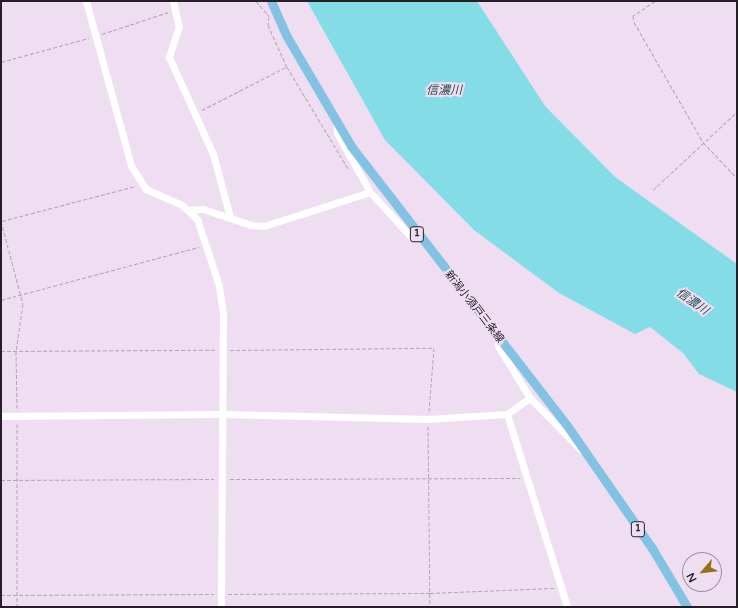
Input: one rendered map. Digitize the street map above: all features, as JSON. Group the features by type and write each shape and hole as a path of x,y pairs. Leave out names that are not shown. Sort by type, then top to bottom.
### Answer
{"main road":[{"name":"新潟小須戸三条線","path":"271,1 286,35 337,123 420,238 586,453 652,548 687,607"}],"street":[{"path":"86,1 126,150 141,184 189,210 202,228 222,300 220,479 221,607"},
{"path":"173,1 177,9 179,26 169,57 213,154 230,217"},
{"path":"337,123 337,133 370,192 412,238 420,238"},
{"path":"189,210 202,209 264,226 370,192"},
{"path":"497,336 498,346 530,398 571,443 586,453"},
{"path":"1,416 221,414 428,419 507,414 530,398"},
{"path":"507,414 567,607"}],"path":[{"path":"655,1 633,16 634,22 703,142 737,178"},
{"path":"1,62 96,36 177,9"},
{"path":"269,16 268,25 287,67 352,175"},
{"path":"194,114 287,67"},
{"path":"653,190 737,112"},
{"path":"17,607 16,351 22,294 1,221 141,184"},
{"path":"1,300 207,245"},
{"path":"1,351 434,348 428,419 430,607"},
{"path":"1,480 526,478"},
{"path":"1,595 430,593 561,587"}],"water":[{"name":"信濃川","path":"307,1 477,1 545,106 615,177 737,264 737,392 699,374 683,353 650,327 635,334 559,293 474,230 385,140"}]}
